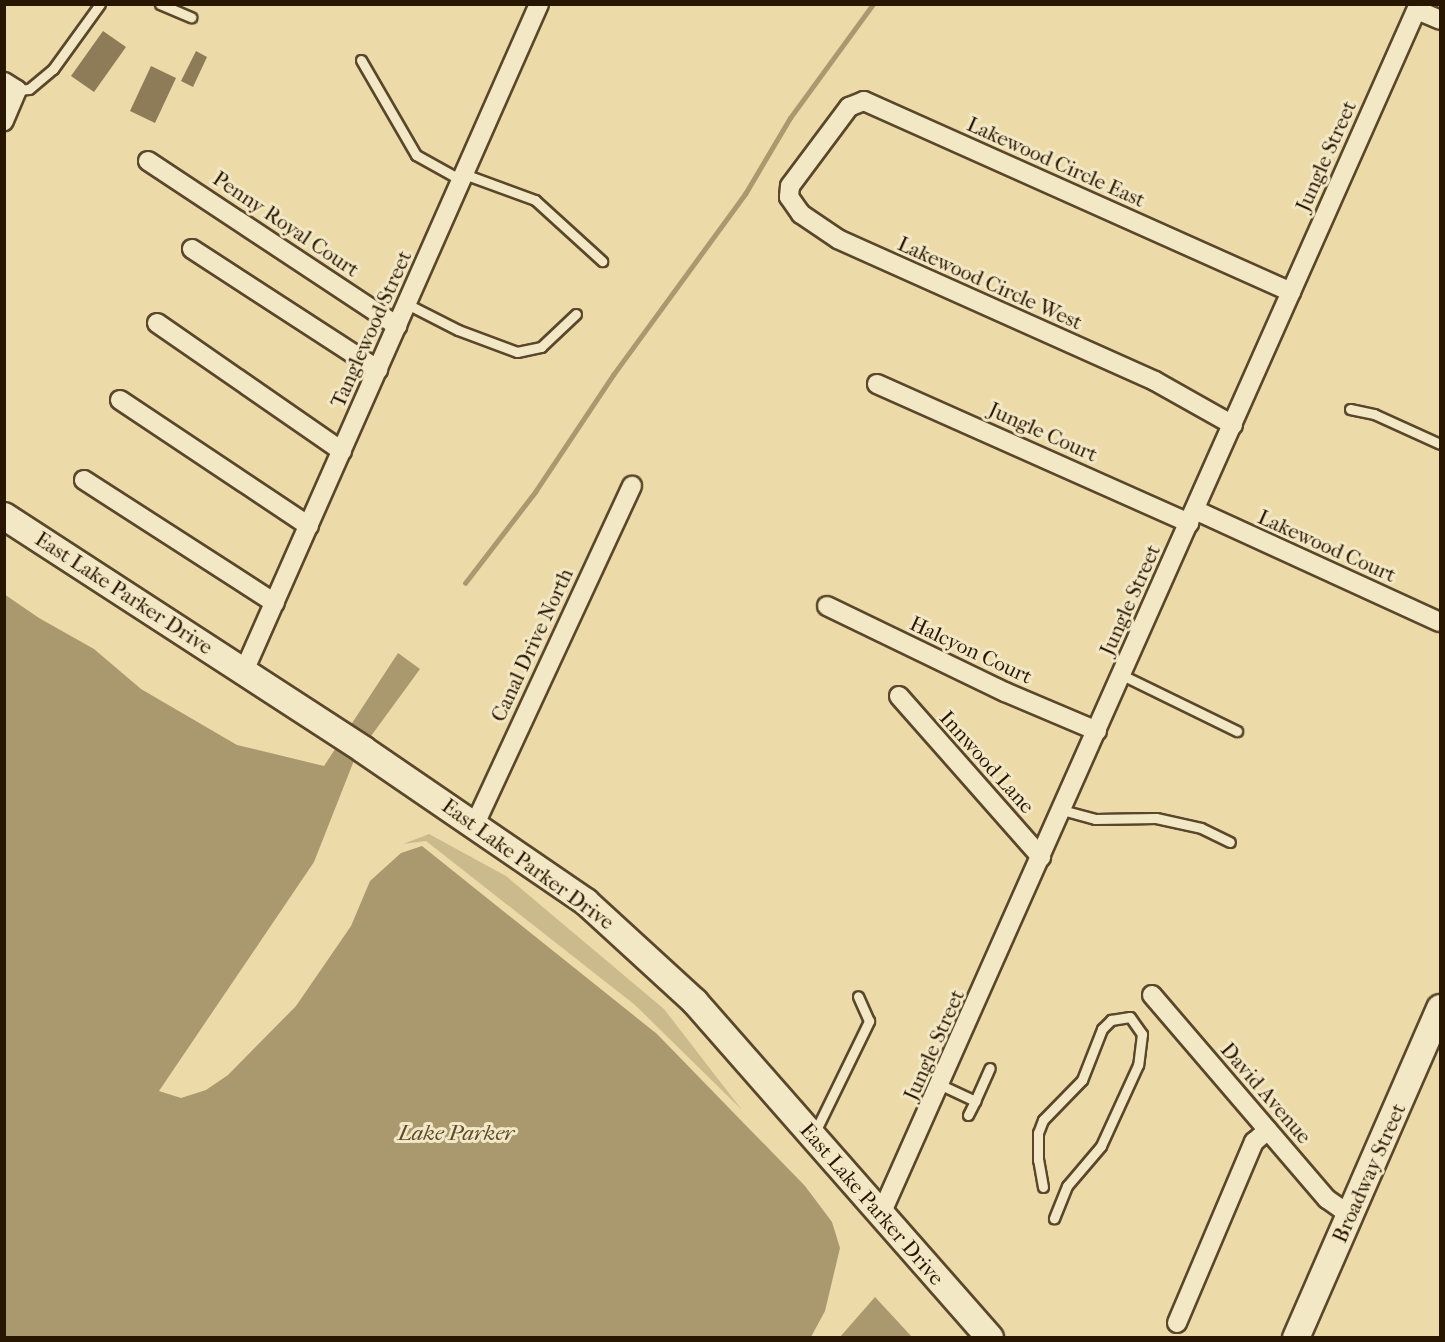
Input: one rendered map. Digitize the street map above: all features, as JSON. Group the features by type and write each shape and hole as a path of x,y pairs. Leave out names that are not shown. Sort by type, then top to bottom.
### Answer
{"street":[{"name":"Tanglewood Street","path":"244,671 539,4"},
{"path":"1418,7 1440,20"},
{"name":"Jungle Street","path":"881,1214 941,1085 1418,7"},
{"path":"4,121 11,86"},
{"name":"Lakewood Circle East","path":"818,148 849,107 864,101 1291,292"},
{"name":"Lakewood Circle West","path":"818,148 789,192 792,203 820,229 1155,381 1233,425"},
{"name":"Penny Royal Court","path":"148,161 398,326"},
{"path":"192,249 378,370"},
{"path":"157,323 342,451"},
{"name":"Jungle Court","path":"877,384 1192,517"},
{"path":"120,400 309,526"},
{"path":"84,480 275,603"},
{"name":"Canal Drive North","path":"475,824 632,486"},
{"name":"East Lake Parker Drive","path":"4,516 475,824 565,885 633,941 695,1002 990,1338"},
{"name":"Lakewood Court","path":"1192,517 1440,622"},
{"name":"Halcyon Court","path":"827,606 1005,693 1097,731"},
{"name":"Innwood Lane","path":"899,696 1041,857"},
{"name":"David Avenue","path":"1152,995 1327,1199 1350,1215"},
{"name":"Broadway Street","path":"1296,1338 1440,1008"},
{"path":"1177,1323 1254,1142 1268,1130"}],"lane":[{"path":"11,86 29,88 53,69 100,4"},
{"path":"160,4 191,17"},
{"path":"361,60 416,155 463,177 535,200 602,261"},
{"path":"407,304 458,330 518,352 546,344 576,314"},
{"path":"1350,409 1374,414 1440,444"},
{"path":"1122,675 1236,731"},
{"path":"1062,810 1095,819 1156,818 1202,828 1230,842"},
{"path":"813,1136 869,1021 858,996"},
{"path":"1043,1187 1038,1160 1038,1133 1044,1120 1082,1080 1102,1029 1111,1020 1130,1017 1142,1034 1138,1065 1101,1146 1067,1186 1054,1218"},
{"path":"968,1115 990,1068"},
{"path":"941,1085 975,1101"}],"shaded area":[{"path":"429,834 506,876 664,1009 742,1110 635,1005 426,841 403,844"}],"water":[{"name":"Lake Parker","path":"4,594 39,618 94,649 141,689 237,745 324,766 398,653 420,669 355,758 314,862 159,1091 181,1098 206,1090 228,1075 296,1006 351,926 370,881 401,853 422,846 657,1034 805,1186 832,1222 840,1248 825,1311 811,1337 5,1337"},
{"path":"875,1297 912,1337 840,1337"}],"building":[{"path":"103,31 126,47 94,92 71,76"},
{"path":"196,51 207,57 193,87 181,81"},
{"path":"151,66 176,78 155,123 130,111"}],"waterway":[{"path":"465,583 535,492 613,375 745,194 790,118 873,4"}]}
